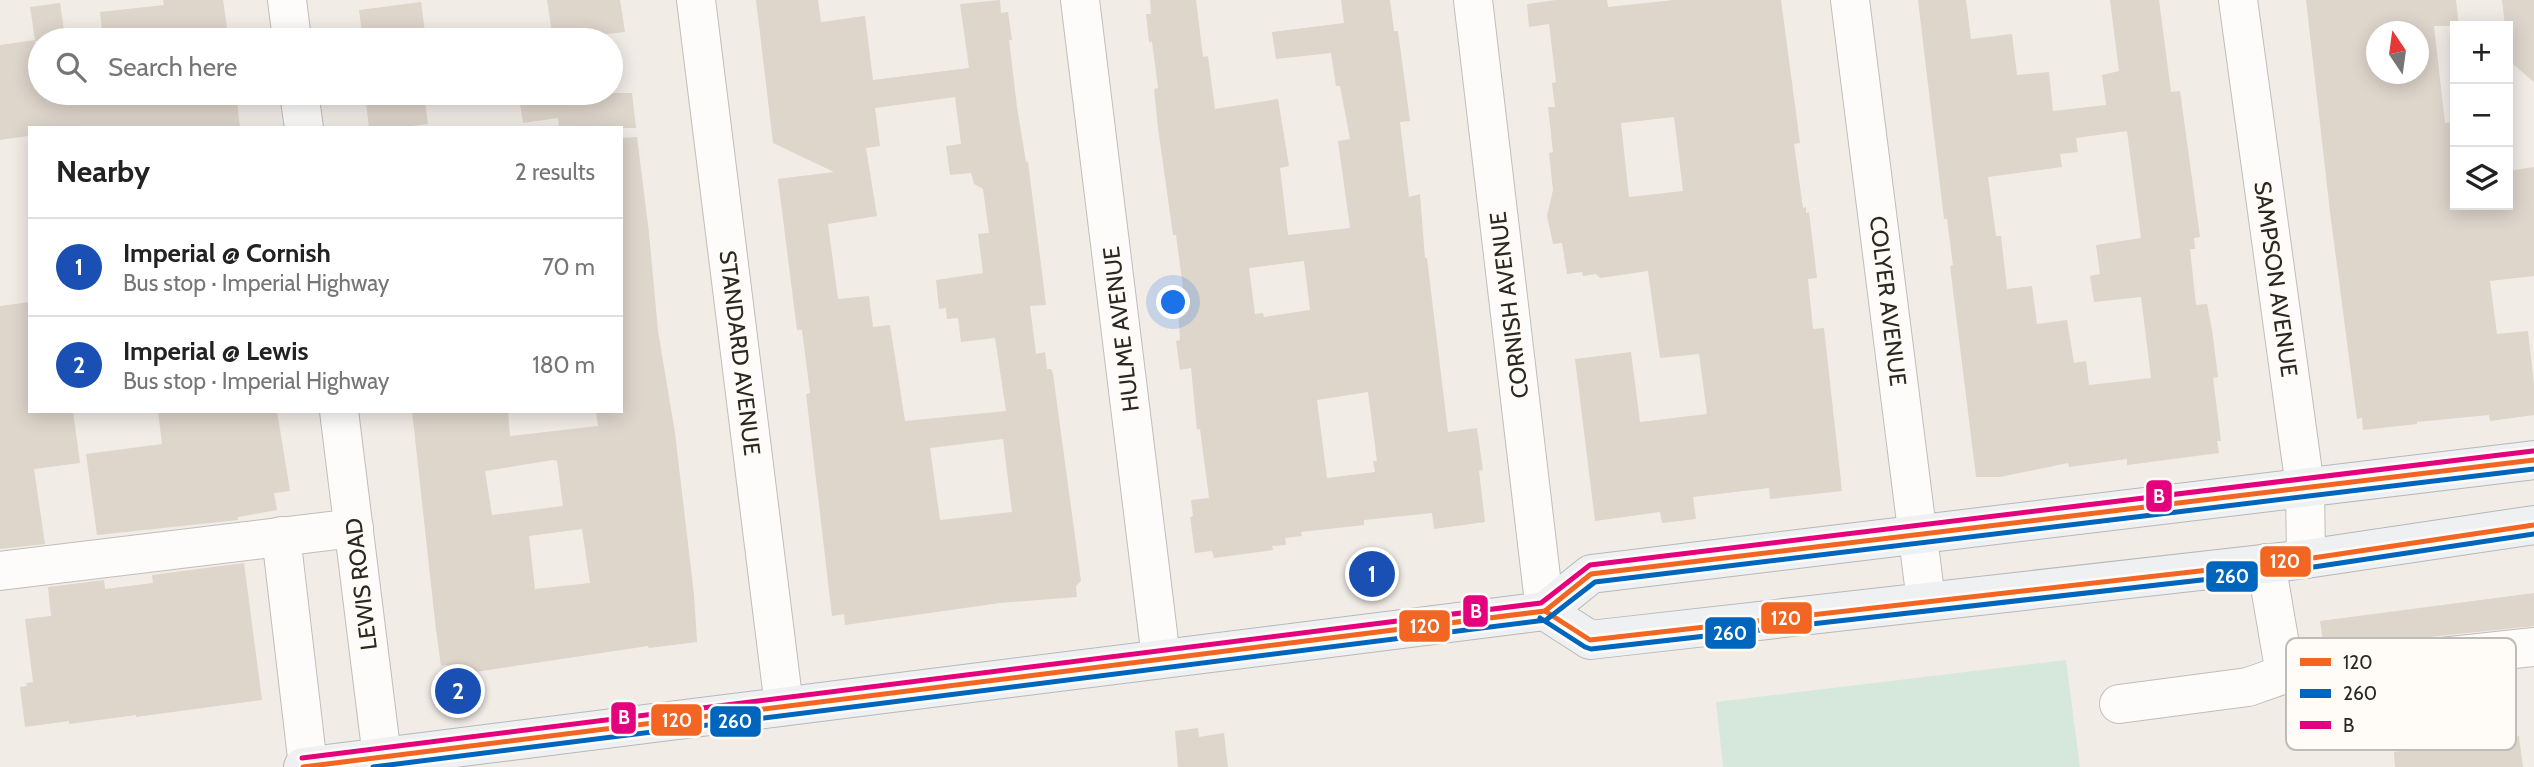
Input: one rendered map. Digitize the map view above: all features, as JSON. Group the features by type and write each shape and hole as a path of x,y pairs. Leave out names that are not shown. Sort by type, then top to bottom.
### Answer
{"main road":[{"path":"303,767 1545,611 1591,574 2534,460"},
{"path":"1545,611 1590,640 2306,559 2534,525"}],"street":[{"path":"287,0 290,28"},
{"name":"STANDARD AVENUE","path":"696,0 784,706"},
{"name":"HULME AVENUE","path":"1080,0 1161,658"},
{"name":"CORNISH AVENUE","path":"1473,0 1545,611"},
{"name":"COLYER AVENUE","path":"1850,0 1926,601"},
{"name":"SAMPSON AVENUE","path":"2238,0 2305,487 2306,559"},
{"path":"301,105 304,126"},
{"name":"LEWIS ROAD","path":"340,413 382,757"},
{"path":"0,571 354,528"},
{"path":"281,536 309,766"},
{"path":"2119,704 2248,687 2286,674 2266,563"},
{"path":"2516,649 2534,647"}],"green space":[{"path":"2066,660 2080,767 1723,767 1716,702"}],"building":[{"path":"163,0 223,0 227,28 102,28 100,12 164,5"},
{"path":"547,0 620,0 625,32 623,28 551,28"},
{"path":"756,0 818,0 821,22 865,16 873,80 969,68 960,4 1000,0 1001,13 1008,12 1017,107 1028,162 1046,305 1030,306 1036,354 1045,352 1047,369 1051,369 1053,374 1081,581 1076,586 1077,597 1000,603 845,625 844,614 832,616 806,394 810,393 802,330 797,330 778,179 834,172 773,143","holes":["955,97 961,144 946,146 950,175 971,173 974,184 983,189 989,233 978,234 983,273 936,280 939,309 946,308 947,319 958,318 961,342 995,338 1006,411 905,421 890,325 873,327 869,296 838,299 828,224 877,216 866,148 880,146 875,108","1003,439 1012,512 940,520 930,448"]},
{"path":"1150,0 1196,0 1203,57 1208,56 1215,109 1278,99 1289,166 1280,168 1288,235 1350,228 1338,141 1350,139 1340,86 1336,86 1331,53 1276,59 1272,32 1344,23 1341,0 1390,0 1394,31 1398,31 1410,121 1400,122 1409,197 1420,194 1425,258 1448,432 1477,428 1483,470 1479,471 1485,522 1434,529 1432,513 1364,520 1364,525 1301,532 1302,536 1285,538 1286,545 1272,546 1273,550 1214,558 1212,551 1195,553 1190,517 1193,516 1191,500 1209,498 1200,429 1197,430 1191,368 1180,370 1176,341 1180,340 1177,295 1180,294 1179,287 1183,287 1158,128 1154,89 1158,88 1146,14 1151,14","holes":["1304,261 1310,310 1264,317 1263,313 1255,314 1249,268","1368,392 1377,461 1373,461 1375,472 1327,478 1317,400"]},
{"path":"1556,0 1607,0 1608,7 1674,0 1781,0 1800,143 1794,144 1803,208 1806,207 1806,213 1809,212 1817,278 1808,279 1813,329 1824,328 1842,491 1770,499 1769,488 1693,497 1696,519 1662,523 1660,512 1595,521 1575,359 1631,352 1640,422 1707,414 1699,354 1660,358 1648,271 1600,278 1596,274 1583,276 1582,272 1567,274 1562,243 1553,244 1547,216 1553,190 1549,153 1553,152 1548,107 1555,107 1552,83 1556,82 1549,24 1529,27 1527,4","holes":["1674,117 1683,191 1629,197 1621,123"]},
{"path":"1918,0 1966,0 1971,39 2012,34 2017,75 2049,72 2053,111 2106,105 2102,75 2119,71 2110,0 2159,0 2171,92 2180,91 2200,237 2194,238 2195,249 2190,249 2196,305 2207,304 2212,330 2218,377 2213,378 2221,441 2217,441 2219,453 2127,465 2127,459 2069,467 2068,463 2000,477 1976,477 1950,266 1953,265 1947,219 1944,219","holes":["2127,131 2141,238 2096,245 2100,274 2090,276 2094,302 2141,297 2151,378 2089,385 2086,361 2074,363 2067,320 2037,324 2032,286 2007,289 2001,236 1996,236 1988,177 2062,167 2060,154 2078,152 2076,138"]},
{"path":"2306,0 2456,0 2458,21 2450,21 2450,26 2434,26 2445,123 2450,122 2450,210 2513,210 2513,170 2534,167 2534,276 2490,281 2497,334 2528,331 2534,385 2534,415 2490,421 2489,415 2363,430 2362,418 2357,419"},
{"path":"2502,0 2534,0 2534,82 2513,64 2513,21 2504,21"},
{"path":"421,2 424,28 361,28 359,10"},
{"path":"60,3 64,28 33,28 30,7"},
{"path":"28,41 28,105 237,105 240,126 28,126 28,136 0,140 0,45"},
{"path":"623,93 632,93 636,128 559,126 558,118 523,123 520,105 623,105"},
{"path":"366,105 426,105 428,124 369,126"},
{"path":"637,137 658,331 675,433 697,642 648,646 449,676 447,665 441,666 412,413 508,413 510,436 598,426 596,413 623,413 623,138","holes":["557,461 563,506 492,515 485,471","582,529 590,583 535,589 529,536"]},
{"path":"28,302 28,413 73,413 80,463 34,469 45,544 0,549 0,306"},
{"path":"158,413 277,413 290,491 274,493 277,510 238,517 238,520 97,535 86,454 162,444"},
{"path":"244,563 262,700 136,717 25,727 20,687 33,682 25,619 51,616 48,587 104,580 105,589 153,583 152,575"},
{"path":"2534,593 2534,626 2419,638 2323,638 2320,621"},
{"path":"1198,728 1199,737 1224,733 1228,767 1178,767 1175,731"},
{"path":"2516,736 2519,736 2523,767 2395,767 2394,752 2516,750"}],"transit line":[{"name":"B","path":"302,758 1541,603 1590,565 2533,451"},
{"name":"120","path":"303,767 1545,611 1591,574 2534,460"},
{"name":"260","path":"373,767 1546,620 1595,582 2534,469"},
{"name":"120","path":"1545,611 1590,640 2306,559 2534,525"},
{"name":"260","path":"1540,618 1591,649 2307,568 2534,534"}],"place":[{"name":"Imperial @ Cornish","path":"1372,574"},
{"name":"Imperial @ Lewis","path":"458,691"}]}
